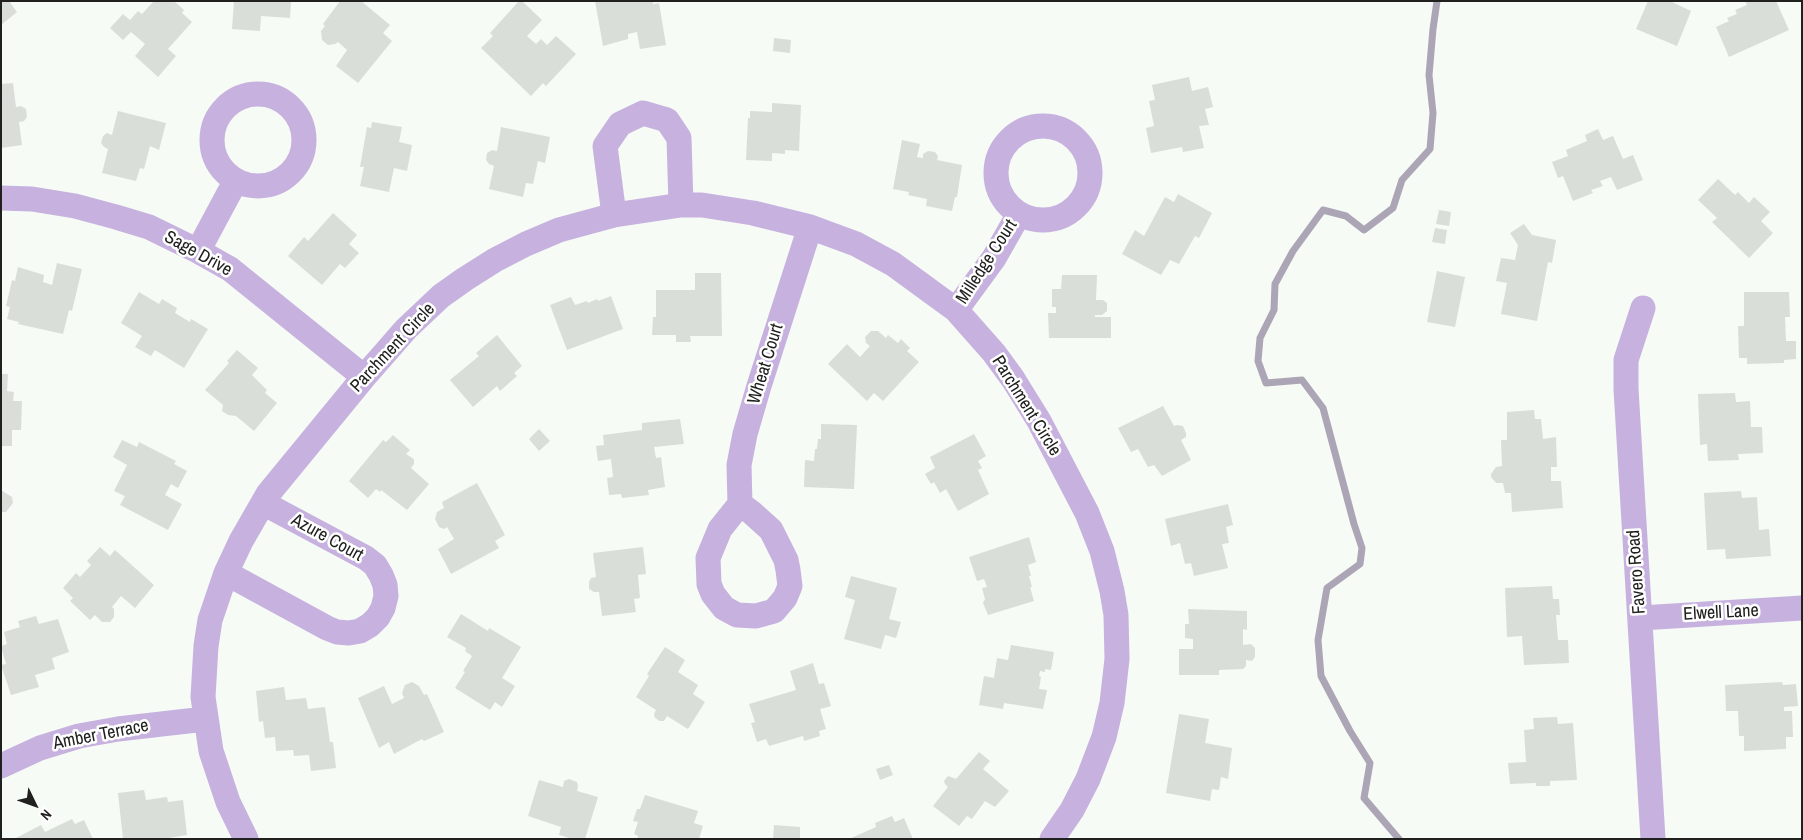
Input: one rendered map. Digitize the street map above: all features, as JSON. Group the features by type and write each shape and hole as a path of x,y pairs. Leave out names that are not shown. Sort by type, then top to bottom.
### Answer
{"street":[{"path":"614,215 606,146 620,124 643,113 668,120 679,138 681,205"},
{"path":"198,251 235,182"},
{"name":"Sage Drive","path":"1,198 32,199 75,206 116,217 149,228 198,251 230,269 364,377"},
{"name":"Parchment Circle","path":"246,839 219,777 211,752 203,697 206,646 210,620 226,573 268,494 406,329 442,296 465,279 495,260 559,230 614,215 681,205 702,205 753,213 810,227 856,244 893,264 956,310 994,353 1040,421 1087,513 1102,551 1116,615 1117,659 1112,703 1104,737 1088,779 1060,836"},
{"name":"Milledge Court","path":"956,310 994,258 1019,214"},
{"name":"Wheat Court","path":"740,504 739,465 745,434 810,227"},
{"name":"Favero Road","path":"1643,308 1626,360 1626,389 1653,839"},
{"name":"Azure Court","path":"226,573 337,632 349,633 360,631 370,626 383,608 386,596 385,585 375,565 366,558 263,503"},
{"name":"Elwell Lane","path":"1641,618 1802,608"},
{"name":"Amber Terrace","path":"1,766 40,748 79,736 118,729 205,719"}],"building":[{"path":"1,1 9,1 17,12 1,25"},
{"path":"154,1 171,1 173,3 174,1 184,10 182,13 192,22 168,49 176,56 158,77 135,56 145,44 131,32 123,40 110,28 123,14 130,20 138,11 142,14"},
{"path":"234,1 291,1 290,18 261,16 260,31 232,29"},
{"path":"340,1 361,1 390,25 383,33 392,41 358,83 336,66 347,50 338,42 328,45 322,40 321,31 325,26 323,24"},
{"path":"519,1 522,1 542,20 527,36 536,44 541,39 547,45 556,36 576,54 546,86 543,83 531,96 481,48 493,36 490,33"},
{"path":"595,1 653,1 653,4 659,3 666,45 640,49 637,32 628,34 628,39 603,46"},
{"path":"1648,1 1670,1 1691,11 1677,46 1636,29"},
{"path":"1745,1 1776,1 1789,30 1729,57 1716,27 1729,21 1727,18 1737,14 1735,10 1747,5"},
{"path":"774,38 791,40 790,53 773,51"},
{"path":"1189,77 1192,91 1208,87 1213,107 1205,109 1209,125 1199,126 1204,148 1183,152 1182,147 1151,153 1146,128 1154,126 1149,101 1155,100 1152,85"},
{"path":"13,83 16,107 21,106 26,109 27,117 24,121 19,122 22,145 1,148 1,84"},
{"path":"772,103 801,105 799,151 785,150 785,154 772,153 772,161 746,160 750,111 772,112"},
{"path":"118,111 166,123 159,150 150,146 144,169 140,168 136,181 102,173 108,149 101,143 103,136 107,133 112,135"},
{"path":"372,122 402,127 399,142 412,145 407,171 394,168 389,192 360,186 364,167 360,167 367,127 371,128"},
{"path":"501,127 550,137 545,163 538,161 533,184 526,183 523,197 489,189 494,166 486,160 487,153 492,150 497,151"},
{"path":"1598,129 1603,140 1613,136 1623,159 1633,155 1643,180 1617,190 1611,177 1600,181 1603,186 1591,190 1593,193 1573,201 1563,176 1558,178 1552,162 1568,156 1566,150 1587,141 1585,135"},
{"path":"902,140 920,144 917,157 923,158 923,154 928,151 935,152 938,156 937,160 962,165 957,197 955,197 952,211 926,206 927,199 908,195 909,192 893,189"},
{"path":"1718,179 1735,195 1738,192 1749,203 1754,197 1770,212 1761,221 1773,233 1749,258 1712,222 1717,218 1698,200"},
{"path":"1178,194 1212,213 1199,238 1195,236 1179,264 1170,260 1161,275 1122,254 1135,230 1144,236 1165,197 1174,202"},
{"path":"1439,210 1451,212 1449,226 1436,224"},
{"path":"333,213 357,235 349,244 359,253 345,268 340,264 322,285 288,256 304,237 308,241"},
{"path":"1524,224 1532,235 1556,240 1552,263 1548,262 1537,321 1501,314 1507,283 1496,281 1501,258 1515,260 1518,245 1510,233"},
{"path":"1435,228 1447,230 1445,244 1432,242"},
{"path":"57,263 82,269 72,311 69,310 63,334 18,324 19,322 7,319 10,307 6,306 12,280 15,281 18,267 44,275 43,282 52,285"},
{"path":"1437,271 1465,277 1455,327 1427,322"},
{"path":"695,273 721,273 722,336 690,336 691,342 676,342 676,335 652,335 653,317 656,317 656,290 695,290"},
{"path":"1062,275 1097,275 1096,300 1103,300 1107,303 1107,311 1102,315 1095,315 1095,317 1111,317 1111,338 1049,338 1048,313 1056,313 1056,307 1052,307 1052,289 1061,289"},
{"path":"139,292 159,304 162,299 177,308 175,313 190,322 191,319 208,329 184,368 155,350 151,356 135,347 142,336 121,323"},
{"path":"1744,292 1789,292 1790,317 1785,317 1786,341 1796,341 1796,359 1784,360 1784,363 1747,364 1747,358 1739,358 1738,326 1744,326"},
{"path":"611,296 623,329 567,350 550,305 571,297 575,305 597,299 598,301"},
{"path":"871,331 878,331 886,338 888,335 898,343 901,339 910,348 907,351 919,362 883,401 874,393 867,401 828,364 847,344 860,357 870,346 866,343 865,337"},
{"path":"497,335 522,366 514,373 517,376 500,391 497,386 473,407 450,380 479,356 476,353"},
{"path":"237,350 258,368 252,375 267,390 265,393 277,403 254,431 236,416 228,415 222,411 223,405 205,390 229,363 227,361"},
{"path":"1,374 8,374 7,391 14,392 13,401 22,401 21,430 12,430 12,446 1,446"},
{"path":"1735,393 1736,402 1750,401 1751,427 1762,427 1763,453 1738,454 1739,460 1708,461 1707,444 1700,445 1698,394"},
{"path":"1163,406 1174,426 1183,426 1186,437 1181,440 1191,460 1162,476 1154,465 1148,467 1138,449 1131,452 1118,428"},
{"path":"1534,410 1535,419 1541,419 1543,439 1556,437 1557,467 1551,467 1551,481 1561,481 1563,508 1512,512 1511,493 1505,493 1503,483 1496,483 1491,474 1496,467 1502,466 1501,440 1507,440 1507,412"},
{"path":"680,419 684,444 654,447 656,458 661,457 665,487 648,490 649,495 622,498 621,494 609,495 607,478 613,477 611,459 598,461 596,446 604,445 603,435 642,430 642,423"},
{"path":"821,424 857,425 854,489 804,487 805,460 814,461 818,439 821,439"},
{"path":"539,429 550,441 539,451 529,439"},
{"path":"974,434 986,456 978,461 982,468 978,470 989,494 958,511 946,489 940,493 934,482 931,484 925,474 935,468 930,457"},
{"path":"393,435 410,450 406,454 414,459 414,464 411,468 429,484 407,510 381,490 380,492 376,489 368,498 349,481 383,440 386,442"},
{"path":"122,440 137,447 139,442 176,461 174,464 187,471 178,488 171,484 165,495 182,504 168,530 120,505 125,496 114,491 127,465 113,457"},
{"path":"477,483 505,535 495,541 499,548 451,574 438,549 454,539 447,527 444,529 439,527 435,519 437,512 444,508 442,502"},
{"path":"1,490 12,497 13,503 6,512 1,512"},
{"path":"1741,491 1742,498 1757,497 1759,530 1769,529 1771,556 1726,559 1725,549 1707,550 1704,493"},
{"path":"1228,504 1233,525 1226,527 1229,543 1222,544 1228,568 1194,576 1191,563 1185,564 1180,543 1171,546 1165,519"},
{"path":"1029,537 1036,562 1028,565 1032,587 1030,587 1034,601 988,615 983,603 985,599 982,588 987,587 984,579 977,581 969,557"},
{"path":"100,547 110,556 115,550 154,585 135,608 121,596 112,607 114,609 114,617 110,622 102,622 95,615 90,620 70,601 73,598 63,588 76,573 80,577 91,565 87,561"},
{"path":"643,547 646,574 638,575 640,598 634,599 636,612 602,616 599,592 589,589 591,578 596,577 593,553"},
{"path":"851,576 897,588 889,619 901,622 896,638 885,635 881,649 844,639 855,600 845,597"},
{"path":"1552,586 1553,599 1559,599 1560,615 1556,615 1558,640 1568,640 1569,663 1524,665 1522,636 1507,637 1505,588"},
{"path":"1188,609 1247,611 1247,630 1243,629 1243,645 1251,644 1255,648 1255,657 1252,661 1246,660 1246,666 1243,669 1219,670 1219,675 1179,675 1179,649 1193,649 1193,639 1185,638 1185,624 1189,624"},
{"path":"461,614 488,631 489,628 521,647 502,678 515,686 502,707 495,702 490,710 455,688 472,656 465,651 466,648 447,637"},
{"path":"36,616 39,624 58,619 69,652 52,658 55,669 35,675 39,687 11,695 1,665 6,664 1,646 7,644 4,632 20,627 18,621"},
{"path":"1011,645 1054,652 1051,670 1045,669 1045,672 1040,671 1039,676 1041,677 1039,689 1047,690 1043,709 1004,703 1003,709 979,705 984,676 994,678 997,658 1008,660"},
{"path":"665,647 685,660 678,672 698,685 693,694 705,702 688,729 667,716 664,721 655,718 656,710 636,697 649,676 647,674"},
{"path":"813,663 819,684 824,683 831,706 820,709 826,729 819,731 820,736 804,741 803,736 769,746 766,739 757,742 751,723 755,722 749,704 796,690 790,671"},
{"path":"412,682 419,686 424,695 427,694 444,732 424,741 422,739 394,754 389,742 379,748 358,698 384,686 392,704 404,698 402,693 405,685"},
{"path":"1782,682 1783,685 1796,684 1798,706 1784,707 1784,711 1792,711 1793,737 1786,737 1786,749 1744,751 1744,736 1739,736 1738,711 1726,711 1725,685"},
{"path":"284,687 286,700 306,698 308,709 325,707 330,742 333,742 336,768 311,771 309,755 294,756 293,750 276,751 275,737 265,738 263,721 259,722 256,691"},
{"path":"1179,714 1209,719 1205,743 1232,748 1228,779 1221,777 1219,790 1212,789 1210,801 1166,793"},
{"path":"1557,717 1558,724 1573,723 1577,780 1550,781 1550,786 1536,786 1536,783 1510,784 1508,763 1526,762 1524,730 1534,729 1533,718"},
{"path":"979,752 990,761 983,769 1009,791 995,807 985,801 972,819 967,816 959,826 933,806 948,787 944,781 948,776 956,779"},
{"path":"889,765 893,775 880,780 876,769"},
{"path":"569,779 577,782 577,791 598,797 585,839 573,839 559,835 561,827 528,816 539,780 563,787 564,781"},
{"path":"144,790 146,800 167,797 168,802 183,800 187,835 163,839 123,839 118,793"},
{"path":"645,795 698,811 694,823 703,826 699,839 637,839 638,836 634,834 638,822 633,821"},
{"path":"892,816 895,822 904,818 913,839 849,839 876,827 875,823"},
{"path":"72,819 75,824 84,820 93,839 14,839 41,825 45,832"},
{"path":"774,825 800,827 800,839 773,839"}],"waterway":[{"path":"1399,839 1364,798 1370,763 1350,731 1321,676 1318,640 1327,588 1360,564 1362,548 1323,408 1302,380 1266,383 1258,361 1260,338 1274,310 1275,284 1293,251 1323,210 1346,216 1364,230 1393,208 1402,180 1430,149 1433,113 1429,75 1437,1"}]}
